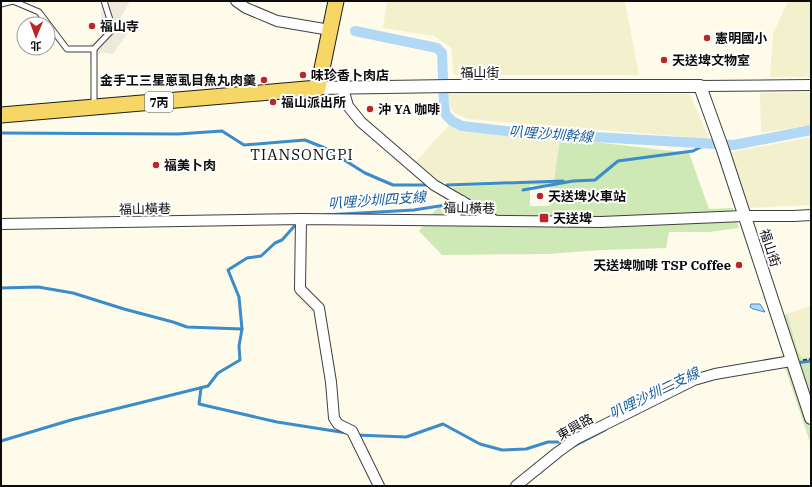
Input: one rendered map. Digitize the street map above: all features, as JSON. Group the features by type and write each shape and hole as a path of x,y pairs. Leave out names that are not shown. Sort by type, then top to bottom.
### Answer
{"main road":[{"path":"318,88 336,1"},
{"name":"7丙","path":"1,115 318,88"}],"street":[{"path":"236,1 246,8 277,21 330,30"},
{"name":"福山街","path":"343,88 439,86 811,85"},
{"name":"福山街","path":"700,86 723,150 811,418"},
{"path":"318,88 343,88 348,106 361,122 434,185 496,221"},
{"path":"449,220 456,212 462,201"},
{"path":"744,216 794,216 811,214"},
{"name":"福山橫巷","path":"1,224 301,219 601,222 744,216"},
{"path":"301,219 300,289 319,308 331,382 334,418 338,424 352,431 379,486"},
{"name":"東興路","path":"516,486 558,452 576,440 694,380 715,374 791,360"}],"lane":[{"path":"1,4 13,1 39,12 67,49 94,49 113,30 104,1"},
{"path":"94,49 94,107"}],"shaded area":[{"path":"102,1 130,1 117,24 128,32 113,54 101,52 90,63 90,42 93,44 109,25 101,17"},
{"path":"387,1 625,1 639,75 454,75 451,48 434,36 383,28"},
{"path":"788,1 811,1 811,77 770,77 773,34"},
{"path":"449,92 690,94 709,139 468,119 454,113 449,106"},
{"path":"811,92 811,125 761,133 760,93"},
{"path":"449,125 460,129 560,138 554,181 454,187 440,181 415,162"},
{"path":"811,137 811,205 749,208 731,152"},
{"path":"811,305 811,357 802,358 798,351 787,314"}],"green space":[{"path":"560,138 689,153 709,209 733,208 739,228 709,232 669,232 666,248 601,250 548,254 442,255 419,231 454,187 554,181","holes":["530,185 550,186 550,206 530,206"]},
{"path":"787,314 798,351 802,358 811,357 811,445 786,370 784,368 782,358 785,357 773,318"}],"water":[{"path":"751,304 760,304 765,312 753,309 750,307"}],"waterway":[{"name":"叭哩沙圳幹線","path":"355,31 437,48 442,53 444,106 446,115 452,121 462,126 524,133 734,145 811,130"},
{"path":"1,133 178,134 222,131 244,145 305,140 325,148 365,173 393,185 426,185"},
{"name":"叭哩沙圳四支線","path":"523,190 573,181 595,180 618,161 693,151 707,144"},
{"path":"447,185 563,181"},
{"name":"叭哩沙圳四支線","path":"325,215 414,210 452,204"},
{"path":"1,288 38,287 73,293 187,327 242,329 239,297 228,270 247,258 261,256 275,243 282,240 298,222"},
{"path":"1,441 71,420 208,386 218,373 240,360 239,346 242,329"},
{"name":"叭哩沙圳二支線","path":"795,363 811,361"},
{"path":"201,388 199,404 277,422 347,433"},
{"path":"356,435 406,437 443,424 480,444 502,450 526,449 548,442 561,442"},
{"name":"叭哩沙圳二支線","path":"574,446 605,430"}],"place":[{"name":"福山寺","path":"92,26"},
{"name":"憲明國小","path":"707,38"},
{"name":"天送埤文物室","path":"664,60"},
{"name":"味珍香卜肉店","path":"303,75"},
{"name":"金手工三星蔥虱目魚丸肉羹","path":"264,80"},
{"name":"福山派出所","path":"273,102"},
{"name":"沖 YA 咖啡","path":"370,109"},
{"name":"福美卜肉","path":"156,165"},
{"name":"天送埤火車站","path":"540,196"},
{"name":"天送埤","path":"544,218"},
{"name":"天送埤咖啡 TSP Coffee","path":"739,265"}],"district":[{"name":"TIANSONGPI","path":"302,154"}]}
